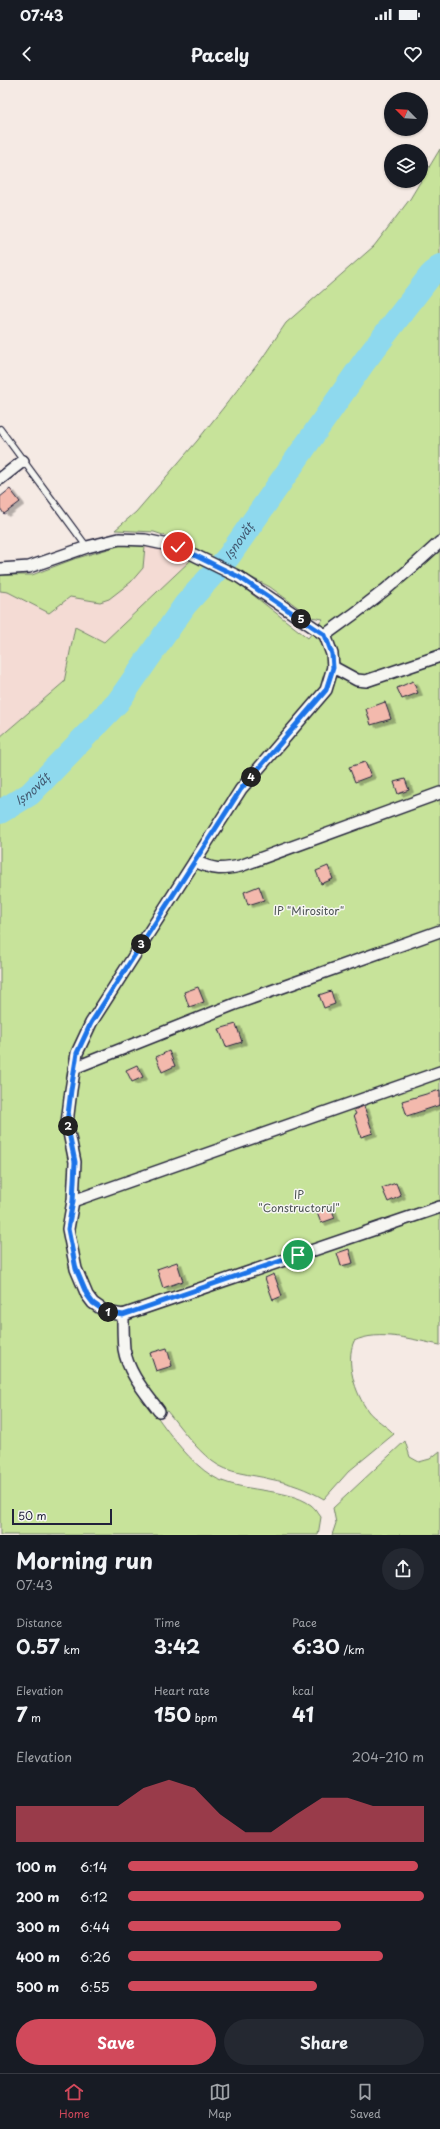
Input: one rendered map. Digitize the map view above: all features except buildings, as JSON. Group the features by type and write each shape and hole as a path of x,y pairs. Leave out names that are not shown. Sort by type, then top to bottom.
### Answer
{"street":[{"path":"0,479 23,461"},
{"path":"0,569 29,567 88,547 119,539 145,540 178,547 239,577 325,635 332,654 333,668 326,690 241,789 91,1023 77,1053 67,1123 75,1162 73,1201 68,1229 76,1269 87,1295 93,1303 106,1312 123,1315 440,1206"},
{"path":"325,635 409,571 440,542"},
{"path":"333,668 357,680 366,681 440,656"},
{"path":"195,861 206,867 222,870 240,866 440,794"},
{"path":"74,1068 235,1004 440,931"},
{"path":"73,1201 440,1072"},
{"path":"123,1315 124,1348 127,1360 142,1387 159,1411"}],"lane":[{"path":"0,429 88,547"}],"shaded area":[{"path":"145,546 161,548 192,559 104,642 75,627 64,682 0,737 0,591 8,592 49,613 70,597 100,602 143,568"}],"green space":[{"path":"440,149 440,1345 408,1338 385,1336 374,1336 354,1341 351,1349 351,1368 355,1386 363,1404 370,1414 394,1434 349,1471 324,1499 305,1489 291,1484 225,1469 212,1461 199,1450 167,1411 156,1415 174,1440 196,1464 212,1476 235,1485 289,1495 301,1499 311,1505 321,1517 318,1535 0,1535 0,737 64,682 75,627 104,642 192,559 239,584 308,638 323,619 311,617 270,587 178,540 154,532 115,530 136,512 197,441 261,360 286,323 374,246 417,188 428,188 428,169"},
{"path":"122,545 145,546 143,568 131,582 109,599 100,602 70,597 49,613 8,592 0,591 0,575 32,575 74,559"},
{"path":"405,1441 410,1457 419,1462 430,1459 440,1451 440,1535 332,1535 336,1523 333,1508"}],"waterway":[{"name":"Ișnovăț","path":"0,812 30,794 118,702 185,605 229,556 364,362 430,276 440,266"}],"route":[{"path":"178,547 239,577 325,635 332,654 333,668 326,690 241,789 91,1023 77,1053 67,1123 75,1162 73,1201 68,1229 76,1269 87,1295 93,1303 106,1312 123,1315 298,1255"}],"park label":[{"name":"IP \"Mirositor\"","path":"309,911"},
{"name":"IP \"Constructorul\"","path":"299,1201"}]}
